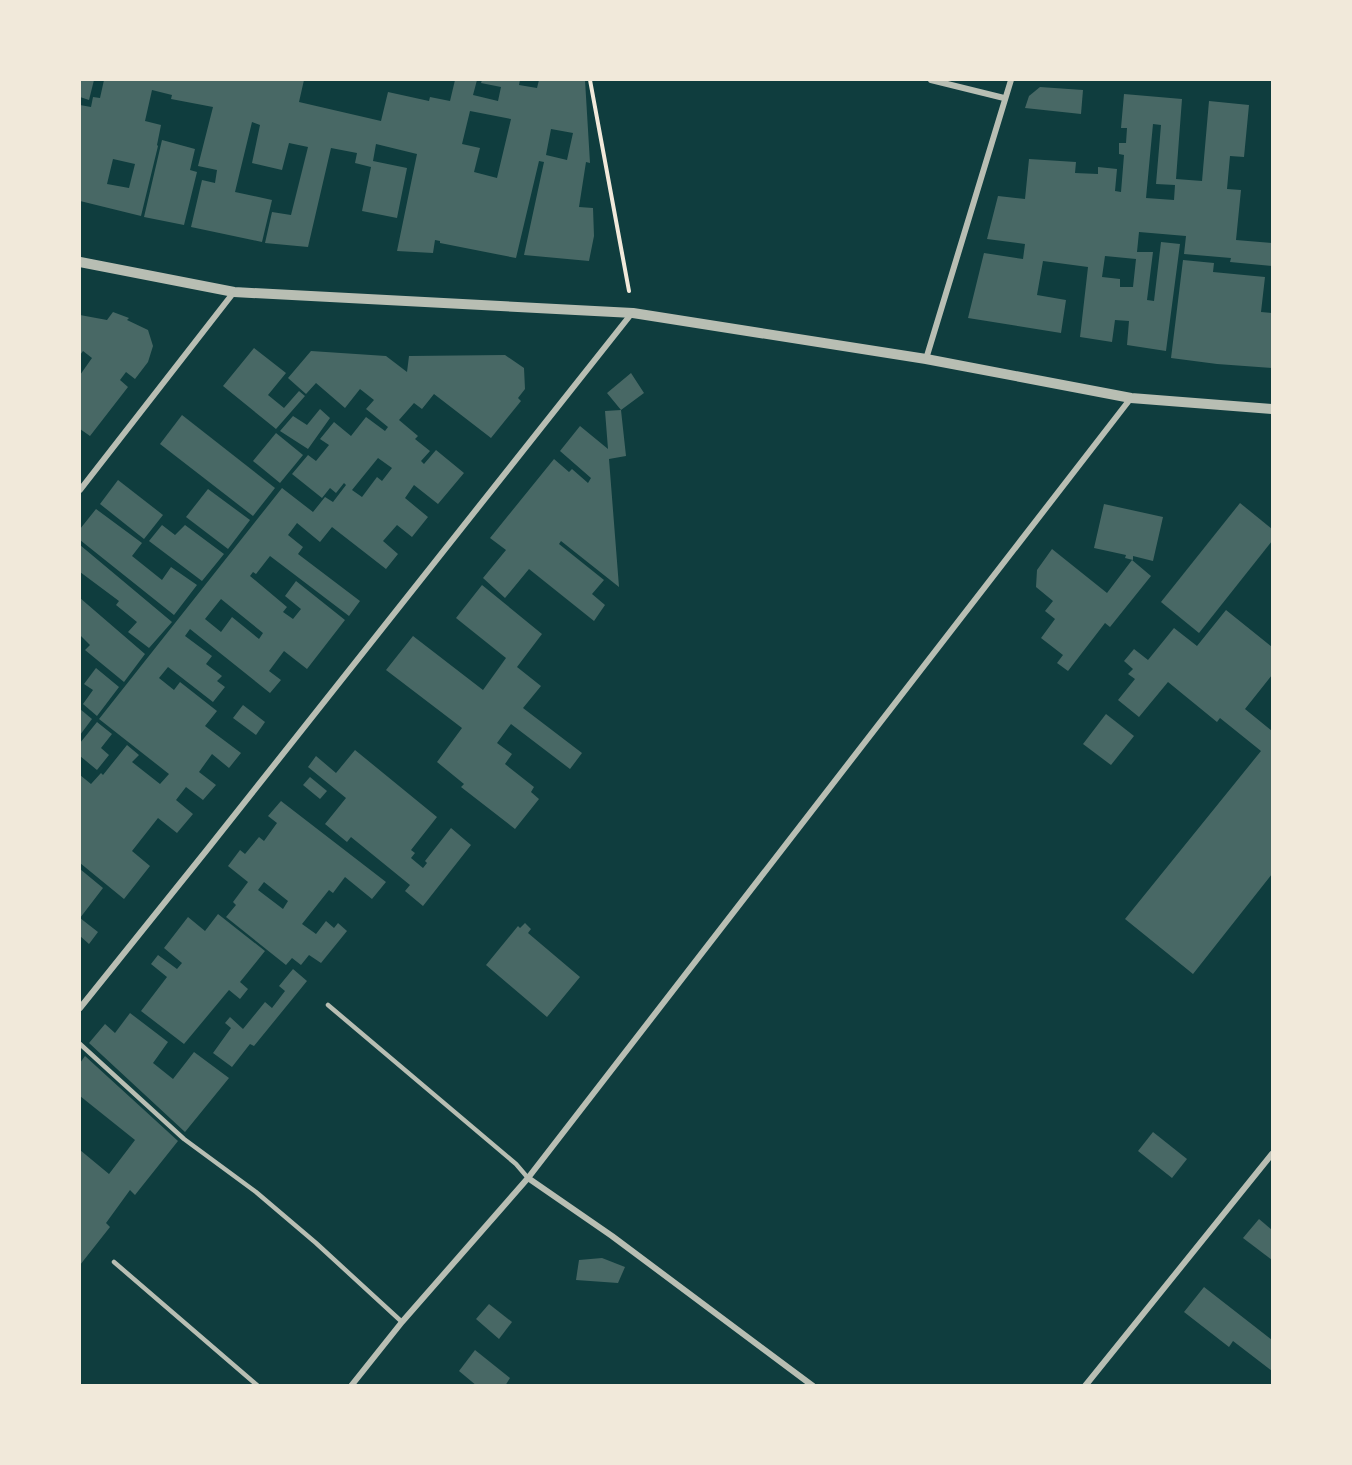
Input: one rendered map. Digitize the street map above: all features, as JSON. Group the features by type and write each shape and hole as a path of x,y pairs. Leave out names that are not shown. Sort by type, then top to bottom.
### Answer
{"street":[{"path":"931,80 1004,98"},
{"path":"926,359 1011,80"},
{"path":"80,262 234,291 633,313 926,359 1131,398 1272,409"},
{"path":"80,489 234,291"},
{"path":"80,1008 633,313"},
{"path":"351,1386 402,1322 528,1178 1131,398"},
{"path":"1085,1386 1272,1154"},
{"path":"528,1178 612,1236 813,1386"}],"lane":[{"path":"328,1005 516,1164 528,1178"},
{"path":"80,1044 184,1139 256,1192 316,1243 402,1322"},
{"path":"114,1262 258,1386"}],"path":[{"path":"590,80 633,313"}],"building":[{"path":"80,80 94,80 89,100 80,97"},
{"path":"104,80 304,80 299,102 381,121 388,92 429,101 430,97 450,101 455,80 477,80 473,95 498,101 501,87 481,83 482,80 520,80 519,85 537,88 539,80 585,80 590,163 586,162 579,207 593,208 594,236 589,261 524,255 544,162 539,161 516,258 440,243 435,240 433,253 397,251 417,154 376,144 373,161 407,168 397,218 362,211 371,167 355,163 357,153 331,148 308,247 265,243 272,212 291,215 308,147 289,143 282,170 252,163 260,125 252,122 235,192 272,200 262,242 191,227 202,180 215,183 217,170 198,166 213,107 171,99 172,95 152,90 145,121 161,125 141,216 80,201 80,105 91,107 93,97 100,98","holes":["470,111 511,119 497,178 474,172 480,148 462,144","551,129 573,133 567,160 546,155","113,159 135,164 129,188 107,184"]},
{"path":"1040,87 1083,90 1081,114 1025,108 1029,96"},
{"path":"1124,94 1182,99 1176,179 1202,181 1209,101 1249,105 1244,157 1230,156 1227,189 1241,190 1236,240 1272,243 1272,266 1230,262 1231,258 1184,254 1186,236 1139,232 1137,252 1153,252 1147,300 1154,301 1161,242 1180,244 1166,351 1127,345 1129,321 1115,320 1112,342 1080,337 1088,267 1043,261 1037,295 1066,300 1061,333 968,318 984,253 1023,259 1025,244 987,239 998,196 1025,199 1029,159 1076,162 1075,173 1098,174 1098,167 1117,169 1115,191 1121,192 1124,155 1119,154 1119,143 1126,143 1127,128 1121,128","holes":["1153,124 1161,125 1156,184 1175,185 1174,200 1146,198","1105,256 1136,259 1133,287 1120,287 1120,279 1102,277"]},
{"path":"162,140 195,149 190,170 197,172 184,225 144,217"},
{"path":"1183,260 1214,263 1213,272 1265,277 1261,312 1272,313 1272,368 1171,358"},
{"path":"113,312 129,318 127,320 148,330 153,346 148,362 135,379 126,372 120,380 128,387 90,436 80,429 80,375 92,358 83,351 80,355 80,315 107,320"},
{"path":"254,348 286,373 268,395 284,408 299,391 305,396 276,429 223,386"},
{"path":"311,351 386,356 407,372 409,356 505,355 524,368 525,389 518,398 521,401 491,438 434,394 422,409 414,403 399,420 418,436 415,439 430,451 421,461 424,464 436,450 464,473 438,504 414,485 405,498 428,517 412,537 397,525 383,541 398,554 386,569 332,527 320,542 297,523 288,535 303,547 298,554 360,601 349,616 270,556 256,574 253,572 250,576 287,607 283,612 293,619 301,609 285,596 296,581 345,620 307,669 284,651 269,671 281,680 270,693 190,629 185,636 212,656 206,664 222,676 217,681 225,687 213,702 168,667 159,678 174,690 180,682 217,711 205,726 241,753 229,768 212,754 199,772 216,785 203,800 186,787 176,800 193,814 177,833 158,818 132,851 150,866 124,899 80,863 80,775 91,784 101,773 103,775 127,745 139,755 132,762 160,784 169,774 99,719 282,488 313,512 325,497 333,502 346,485 344,483 336,493 330,488 322,498 292,474 308,455 316,461 329,445 320,439 334,422 351,436 366,417 385,431 388,427 366,409 374,400 360,389 345,408 316,383 306,394 288,378","holes":["378,458 392,468 382,481 377,477 362,497 352,490","221,599 263,633 259,639 232,617 221,632 205,619"]},
{"path":"631,373 644,393 621,410 607,393"},
{"path":"320,409 330,418 308,449 280,431 293,416 307,425"},
{"path":"621,410 626,456 609,459 619,587 561,541 559,544 604,580 592,594 605,605 594,621 529,569 505,598 483,578 506,550 490,538 554,459 569,472 572,469 588,483 591,478 560,451 580,426 608,449 605,411"},
{"path":"182,415 275,488 253,516 160,444"},
{"path":"276,433 303,455 280,483 253,461"},
{"path":"118,480 163,515 144,539 100,504"},
{"path":"208,489 250,520 228,549 186,517"},
{"path":"1240,503 1272,529 1272,541 1199,633 1161,602"},
{"path":"1104,504 1163,517 1153,561 1133,556 1133,560 1125,558 1126,555 1094,548"},
{"path":"96,509 142,543 132,556 162,580 171,567 197,585 174,615 80,540 80,529"},
{"path":"162,525 175,535 185,525 224,554 202,581 149,541"},
{"path":"80,545 172,622 149,648 128,632 137,622 116,605 119,601 80,572"},
{"path":"1052,549 1107,593 1132,560 1151,576 1110,627 1105,623 1068,671 1057,663 1063,655 1041,638 1055,619 1045,611 1053,601 1036,587 1037,570"},
{"path":"482,585 542,634 517,667 541,686 523,708 582,753 570,769 511,724 497,743 512,754 505,764 534,787 531,792 539,799 515,829 461,787 464,784 437,762 462,728 386,670 413,636 483,690 506,658 456,618"},
{"path":"80,598 145,654 124,682 85,650 90,645 80,635"},
{"path":"1226,610 1272,647 1272,675 1245,709 1272,731 1272,874 1193,974 1125,919 1261,751 1220,718 1217,722 1168,682 1139,717 1118,700 1135,679 1128,674 1133,669 1124,661 1134,649 1148,660 1174,628 1197,646"},
{"path":"96,668 119,687 97,716 83,704 93,690 84,684"},
{"path":"243,705 265,722 256,735 233,718"},
{"path":"80,709 92,719 80,735"},
{"path":"1106,714 1134,736 1111,765 1083,744"},
{"path":"97,722 112,734 101,748 109,755 97,770 80,756 80,743"},
{"path":"355,750 437,817 411,850 415,853 411,858 423,868 427,863 425,861 451,828 471,845 423,906 405,891 410,885 351,837 347,842 325,824 346,798 308,767 316,756 336,773"},
{"path":"310,777 327,791 320,799 303,785"},
{"path":"281,801 386,882 372,899 345,877 333,893 329,890 302,924 316,934 326,921 334,928 338,923 347,931 321,963 309,955 301,965 292,958 286,965 226,917 236,905 233,902 248,882 228,866 240,850 245,854 259,837 264,841 277,823 268,816","holes":["264,882 288,901 283,909 258,890"]},
{"path":"80,869 103,888 80,918"},
{"path":"218,914 265,951 240,982 248,989 240,999 229,990 184,1044 141,1011 167,977 151,964 158,955 177,969 182,963 164,948 188,917 205,931"},
{"path":"80,918 98,932 89,944 80,936"},
{"path":"525,923 531,929 528,933 580,977 547,1017 486,965 518,926 520,928"},
{"path":"293,969 307,981 254,1046 250,1044 232,1067 213,1053 231,1028 225,1023 230,1017 243,1029 265,1002 272,1008 285,991 279,986"},
{"path":"130,1013 168,1042 153,1063 173,1079 194,1052 229,1078 185,1132 89,1043 105,1024 115,1033"},
{"path":"85,1056 178,1141 135,1195 130,1190 106,1223 110,1227 80,1265 80,1150 109,1174 135,1140 80,1096 80,1063"},
{"path":"1153,1132 1187,1159 1172,1178 1138,1151"},
{"path":"1259,1219 1272,1230 1272,1260 1243,1238"},
{"path":"602,1258 625,1267 618,1283 576,1280 579,1260"},
{"path":"1204,1287 1272,1340 1272,1371 1233,1341 1229,1347 1184,1312"},
{"path":"489,1304 512,1322 499,1339 476,1319"},
{"path":"475,1350 510,1378 505,1386 477,1386 459,1371"}]}
